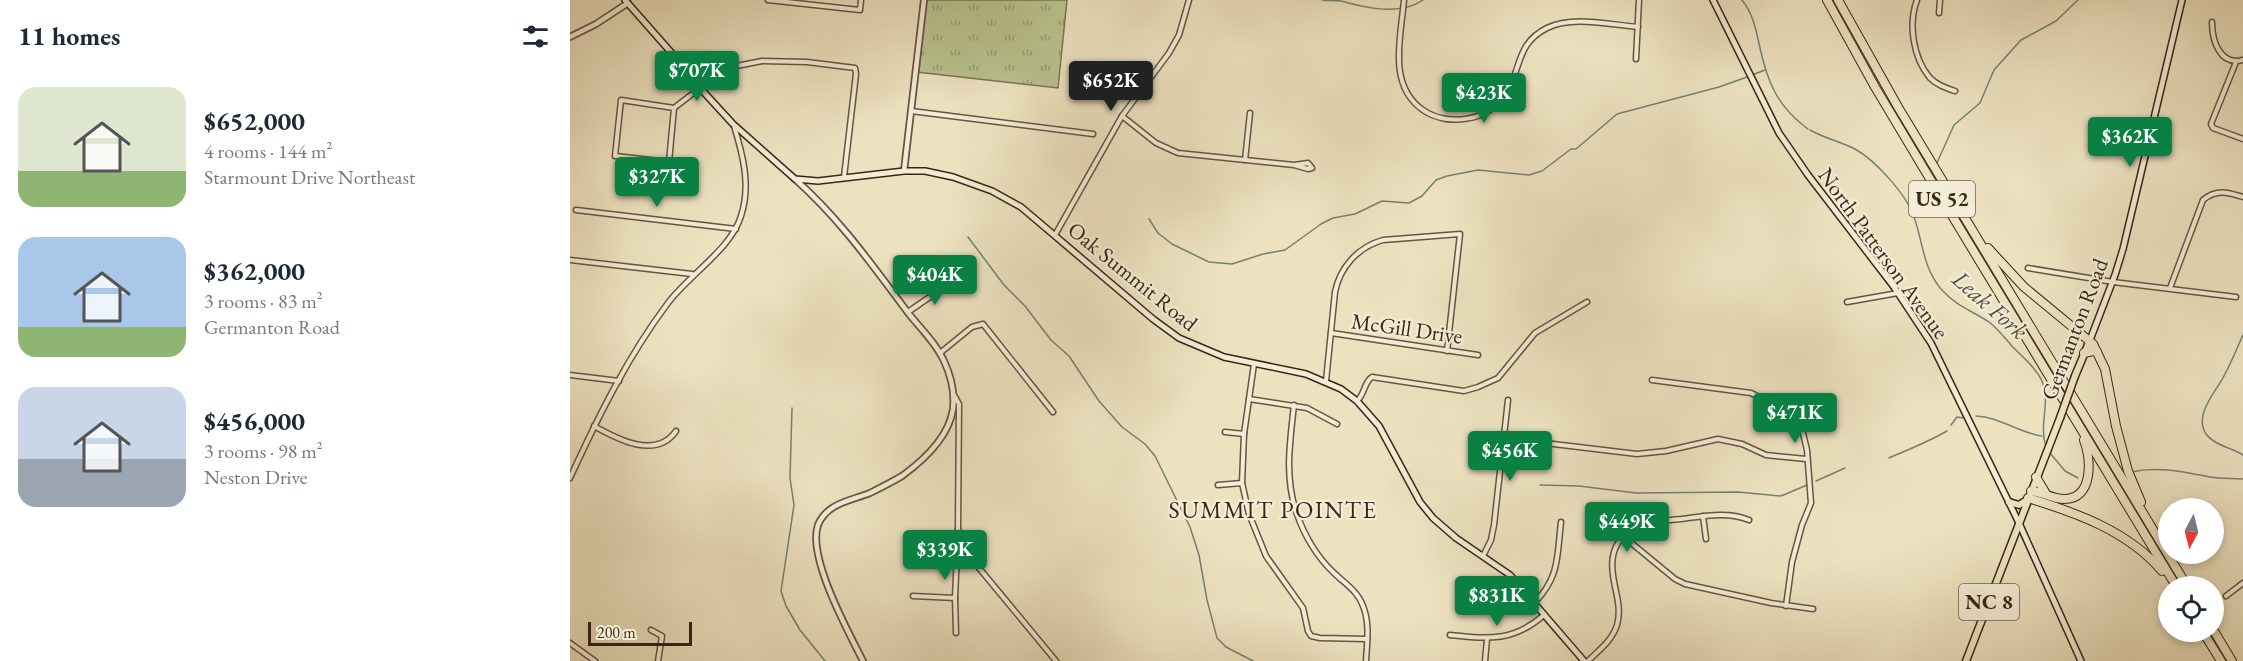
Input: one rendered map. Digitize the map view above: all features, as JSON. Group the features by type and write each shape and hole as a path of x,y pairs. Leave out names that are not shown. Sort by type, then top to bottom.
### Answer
{"highway":[{"name":"US 52","path":"1827,0 1879,94 2168,576"},
{"name":"US 52","path":"1838,0 1889,91 2158,538"},
{"path":"1970,225 2024,287 2090,340 2105,369 2116,426 2128,471 2158,538"},
{"path":"2084,353 2097,352"},
{"path":"2036,477 2046,493 2056,498 2069,498 2080,493 2087,480 2089,459 2075,420"},
{"path":"2029,496 2046,493"},
{"path":"2029,496 2122,536 2150,558 2165,576"},
{"path":"2209,642 2221,661"},
{"path":"2221,642 2232,661"}],"main road":[{"name":"North Patterson Avenue","path":"1713,0 1779,133 1808,176 1898,293 1931,343 2019,523 2081,661"},
{"name":"Germanton Road","path":"1966,661 2113,282 2182,0"},
{"path":"627,2 733,124 795,179"},
{"name":"Oak Summit Road","path":"795,179 818,181 904,171 925,171 943,174 992,191 1021,207 1153,319 1179,338 1224,357 1306,374 1326,381 1357,401 1379,426 1425,508 1456,538 1510,575 1586,661"},
{"path":"2009,502 2019,506 2029,496"}],"street":[{"path":"768,0 860,10 861,0"},
{"path":"904,171 924,0"},
{"path":"1055,235 1122,116 1169,53 1179,35 1189,0"},
{"path":"1404,0 1398,67 1402,82 1407,94 1422,110 1433,116 1450,120 1471,118 1497,105 1509,89 1517,61 1524,47 1547,28 1570,22 1638,27"},
{"path":"1636,59 1639,0"},
{"path":"1917,0 1913,13 1913,36 1919,58 1930,78 1943,87 1955,91"},
{"path":"1939,13 1940,0"},
{"path":"570,37 596,24 627,2"},
{"path":"2212,22 2213,37 2225,58 2236,62 2243,60"},
{"path":"691,75 762,60 822,63 855,68 844,177"},
{"path":"2236,62 2211,124 2213,128 2243,139"},
{"path":"674,108 669,162 615,156 621,100 674,108 700,88"},
{"path":"911,111 1094,134"},
{"path":"1245,160 1250,113"},
{"path":"1122,116 1156,143 1172,151 1191,156 1294,165"},
{"path":"570,478 594,426 656,319 692,274 727,243 736,229 742,215 746,180 744,162 733,124"},
{"path":"795,179 834,216 940,353 948,370 953,394 953,410 947,428 929,453 901,476 870,492 839,503 826,512 818,525 816,538 821,569 863,661"},
{"path":"2170,288 2203,200 2211,194 2221,192 2243,197"},
{"path":"576,210 736,229"},
{"path":"1326,381 1335,292 1339,279 1345,268 1362,249 1377,241 1391,238 1460,234 1447,351"},
{"path":"570,260 692,274"},
{"path":"2028,268 2113,282 2236,297"},
{"path":"908,312 950,283"},
{"path":"1847,302 1898,293"},
{"path":"1357,401 1362,396 1368,380 1372,377 1464,391 1490,382 1501,375 1535,333 1587,303"},
{"path":"940,353 972,327 983,324 1053,412"},
{"name":"McGill Drive","path":"1331,333 1478,355"},
{"path":"1254,364 1244,434 1242,483 1249,514 1266,556 1303,608 1311,636 1367,639"},
{"path":"570,375 619,381"},
{"path":"1652,380 1746,392 1787,411 1796,421 1805,438 1811,503 1802,525 1792,562 1786,606"},
{"path":"953,394 959,404 956,633"},
{"path":"1249,399 1294,405 1319,412 1337,424"},
{"path":"1484,556 1494,525 1508,400"},
{"path":"1294,405 1288,470 1297,514 1323,561 1348,585 1363,605 1367,624 1366,661"},
{"path":"594,426 616,438 640,446 663,443 670,440 676,431"},
{"path":"1225,432 1244,434"},
{"path":"1504,438 1637,454 1666,451 1718,440 1742,444 1766,455 1807,459"},
{"path":"1218,484 1242,483"},
{"path":"1586,661 1606,644 1616,627 1619,602 1612,565 1615,552 1624,537 1634,528 1651,522 1704,516 1734,515 1749,520"},
{"path":"1704,516 1706,539"},
{"path":"1535,602 1547,590 1554,575 1561,522"},
{"path":"958,529 979,568 1056,661"},
{"path":"1624,537 1675,579 1685,584 1786,606 1813,609"},
{"path":"2226,596 2243,583"},
{"path":"913,596 955,598"},
{"path":"1450,635 1487,639 1503,638 1518,633 1545,615"},
{"path":"651,630 662,636 658,661"},
{"path":"1485,661 1487,639"},
{"path":"570,644 595,661"}],"green space":[{"path":"925,0 1067,0 1058,88 917,72"}],"waterway":[{"path":"1322,0 1383,9 1404,8 1423,0"},
{"name":"Leak Fork","path":"1742,0 1752,17 1766,71 1774,91 1786,109 1803,125"},
{"path":"1936,165 1954,125 1980,103 1994,70 2021,40 2056,21 2078,0"},
{"path":"1752,75 1765,70"},
{"path":"1149,219 1158,233 1172,244 1209,262 1232,264 1285,250 1321,224 1333,218 1355,214 1382,201 1409,203 1422,196 1436,180 1447,176 1478,170 1529,175 1542,171 1571,149 1576,149 1617,114 1719,87 1747,77"},
{"name":"Leak Fork","path":"1804,126 1808,129"},
{"name":"Leak Fork","path":"1810,130 1855,149 1872,161 1889,179 1910,208 1930,272 1941,289 1958,304 1992,325 2035,369 2044,387 2043,429 2046,446"},
{"path":"1914,213 1923,202 1928,183"},
{"path":"968,237 1004,285 1025,306 1051,340 1069,356 1099,401 1122,427 1145,444 1155,456 1190,527 1199,555 1217,638 1226,647 1253,661"},
{"path":"2243,335 2202,419 2209,438 2243,455"},
{"path":"792,408 790,478 794,505 781,591 786,606 800,630 825,661"},
{"path":"1976,416 1993,419 2042,436"},
{"path":"1951,425 1957,417 1964,418"},
{"path":"1889,458 1947,431"},
{"name":"Leak Fork","path":"2050,453 2065,471 2078,478"},
{"path":"1816,481 1845,468"},
{"name":"Leak Fork","path":"2131,472 2161,470 2214,478 2243,479"},
{"path":"1540,485 1579,486 1636,493 1738,492 1781,496 1807,485"}],"district":[{"name":"SUMMIT POINTE","path":"1273,510"}]}
